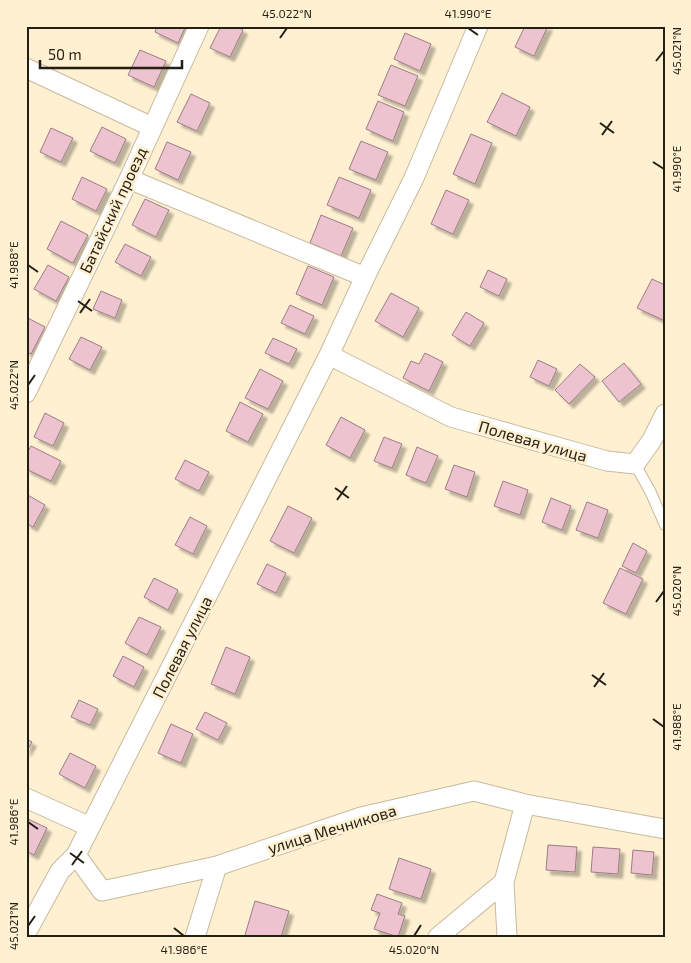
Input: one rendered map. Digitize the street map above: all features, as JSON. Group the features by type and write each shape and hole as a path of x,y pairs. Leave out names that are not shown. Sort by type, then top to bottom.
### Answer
{"street":[{"name":"Батайский проезд","path":"26,394 129,179 199,26"},
{"name":"Полевая улица","path":"26,933 60,871 76,855 329,355 414,178 478,26"},
{"path":"26,68 152,126"},
{"path":"129,179 365,277"},
{"name":"Полевая улица","path":"329,355 451,418 607,461 635,464"},
{"path":"635,464 652,440 665,414"},
{"name":"улица Мечникова","path":"76,855 102,891 217,866 361,817 474,791 525,804 665,829"},
{"path":"26,798 90,827"},
{"path":"508,937 504,882 525,804"},
{"path":"195,937 217,866"},
{"path":"438,937 504,882"}],"lane":[{"path":"635,464 651,493 665,525"}],"building":[{"path":"157,26 186,26 178,43 155,32"},
{"path":"221,26 236,26 243,30 230,57 210,48"},
{"path":"525,26 548,26 534,56 515,47"},
{"path":"405,33 431,44 420,71 394,59"},
{"path":"140,50 166,61 154,87 128,75"},
{"path":"391,65 418,76 405,106 378,95"},
{"path":"502,93 530,107 516,136 487,122"},
{"path":"191,94 210,103 197,131 177,122"},
{"path":"378,101 404,112 393,141 366,129"},
{"path":"102,127 126,139 115,163 90,151"},
{"path":"51,128 73,138 61,162 40,152"},
{"path":"471,134 492,143 475,184 453,174"},
{"path":"361,141 388,152 376,180 349,169"},
{"path":"167,142 191,152 178,180 155,169"},
{"path":"82,177 107,189 96,211 72,199"},
{"path":"339,177 371,190 359,218 327,205"},
{"path":"446,190 469,200 453,234 431,224"},
{"path":"145,199 169,210 156,237 132,225"},
{"path":"321,215 353,228 341,256 310,243"},
{"path":"61,221 88,235 73,263 47,249"},
{"path":"125,244 151,257 141,276 115,262"},
{"path":"48,265 69,277 56,301 34,289"},
{"path":"308,266 334,277 322,305 296,294"},
{"path":"488,270 507,279 499,296 480,287"},
{"path":"652,279 665,285 665,321 637,308"},
{"path":"101,291 122,300 115,318 93,309"},
{"path":"391,293 419,308 403,337 375,321"},
{"path":"290,305 314,316 305,334 281,323"},
{"path":"466,312 484,323 470,346 452,335"},
{"path":"26,317 45,327 31,354 26,352"},
{"path":"81,337 102,347 90,370 69,359"},
{"path":"273,338 297,349 289,364 265,353"},
{"path":"425,353 443,362 429,391 403,378 411,361 419,364"},
{"path":"538,360 557,369 549,386 530,377"},
{"path":"624,363 641,384 619,402 602,381"},
{"path":"580,364 595,377 569,404 555,390"},
{"path":"260,369 283,381 268,409 245,398"},
{"path":"240,402 263,414 248,442 226,431"},
{"path":"45,413 64,423 53,446 34,437"},
{"path":"341,417 365,430 350,458 326,445"},
{"path":"384,437 402,444 392,468 374,461"},
{"path":"31,446 61,461 51,481 26,469 26,455"},
{"path":"417,447 438,456 426,483 406,475"},
{"path":"185,460 209,472 199,491 175,479"},
{"path":"454,465 475,472 467,497 445,489"},
{"path":"503,481 528,490 520,515 494,506"},
{"path":"26,494 45,505 33,527 26,523"},
{"path":"551,498 571,506 562,530 542,522"},
{"path":"587,502 608,510 598,538 576,530"},
{"path":"288,506 312,518 294,553 270,541"},
{"path":"190,517 207,526 193,554 175,545"},
{"path":"633,543 647,551 636,573 622,566"},
{"path":"267,564 286,573 276,593 257,584"},
{"path":"620,568 643,579 626,614 603,603"},
{"path":"154,578 178,590 168,610 144,597"},
{"path":"139,617 161,627 147,655 125,643"},
{"path":"226,647 250,657 235,694 211,684"},
{"path":"123,656 144,667 134,687 113,676"},
{"path":"79,700 98,709 90,725 71,717"},
{"path":"205,712 227,723 218,740 196,729"},
{"path":"171,724 193,734 181,763 158,753"},
{"path":"26,739 32,742 26,752"},
{"path":"70,753 96,766 85,788 59,774"},
{"path":"26,818 47,828 34,855 26,851"},
{"path":"548,845 577,847 575,872 546,870"},
{"path":"593,847 620,849 618,874 591,872"},
{"path":"633,850 654,852 652,875 631,873"},
{"path":"399,858 431,869 421,899 389,889"},
{"path":"377,894 402,903 398,914 405,916 398,937 374,929 380,913 371,910"},
{"path":"255,901 289,911 281,937 252,937 245,935"}]}
